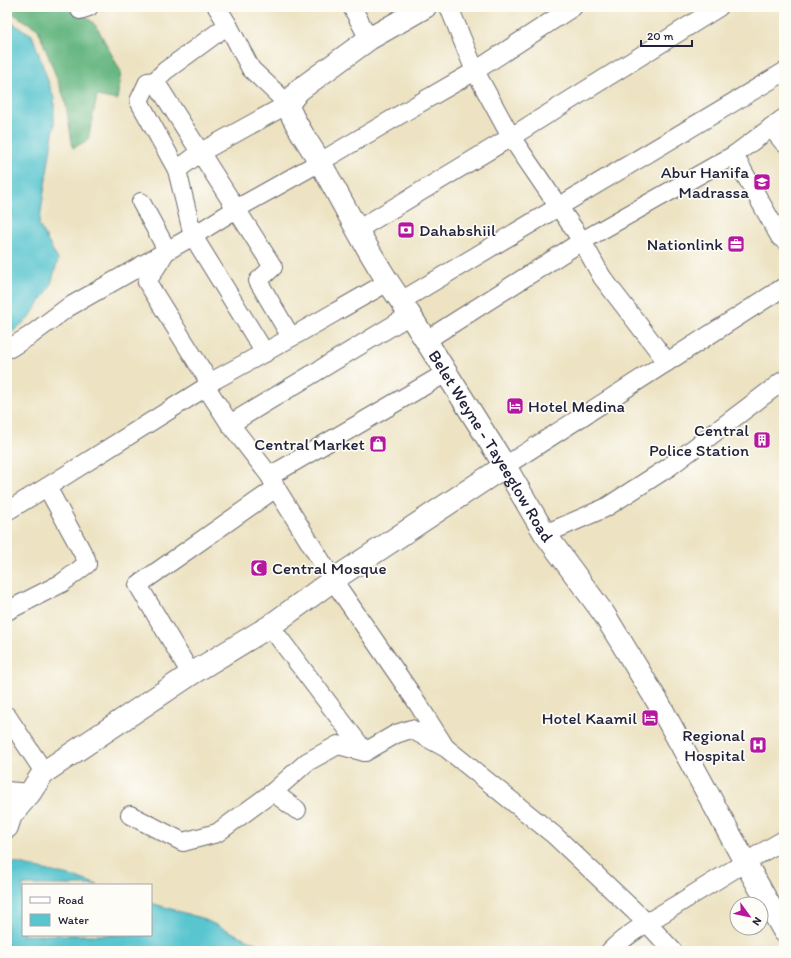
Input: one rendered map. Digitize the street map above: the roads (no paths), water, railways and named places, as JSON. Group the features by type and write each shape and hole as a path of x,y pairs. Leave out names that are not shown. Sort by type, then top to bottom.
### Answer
{"main road":[{"path":"288,104 298,90 369,39 425,7"},
{"name":"Belet Weyne - Tayeeglow Road","path":"288,104 292,117 320,162 357,230 388,282 406,308 425,341 505,466 545,534 604,614 659,704 784,931"},
{"path":"7,827 11,815 30,793 44,772 191,674 270,626 333,580 505,466"}],"street":[{"path":"177,170 200,152 288,104 251,69 217,7"},
{"path":"352,7 369,39"},
{"path":"449,7 475,71 511,136 582,242 602,277 667,362"},
{"path":"10,348 31,335 67,308 475,71 573,7"},
{"path":"357,230 719,7"},
{"path":"228,25 165,70 155,81 148,82 139,101 177,170 193,236 265,353"},
{"path":"230,424 559,207 784,72"},
{"path":"155,81 273,267 258,281 290,337"},
{"path":"425,341 582,242 734,155 777,123 784,142"},
{"path":"734,155 780,237 784,240"},
{"path":"141,202 167,250"},
{"path":"167,250 146,282 205,375 208,385 230,424 273,482 333,580 418,704 446,748"},
{"path":"7,511 208,385 388,282"},
{"path":"505,466 784,287"},
{"path":"191,674 138,585 273,482 446,374"},
{"path":"545,534 612,504 669,467 784,380"},
{"path":"7,611 62,583 86,564 86,559 47,487"},
{"path":"270,626 365,752"},
{"path":"7,716 44,772"},
{"path":"130,815 183,842 217,834 274,792 307,762 338,746 365,752 396,734 411,729 446,748 554,835 647,923 673,951"},
{"path":"7,791 30,793"},
{"path":"274,792 297,810"},
{"path":"610,951 647,923 745,862 784,840"}],"water":[{"path":"7,20 32,35 54,98 54,127 39,225 58,260 50,287 29,318 7,336"},
{"path":"7,861 78,878 95,884 22,884 22,936 152,936 152,903 201,918 272,951 7,951"}],"place":[{"name":"Abur Hanifa Madrassa","path":"762,182"},
{"name":"Dahabshiil","path":"406,230"},
{"name":"Nationlink","path":"736,244"},
{"name":"Hotel Medina","path":"515,406"},
{"name":"Central Police Station","path":"762,440"},
{"name":"Central Market","path":"378,444"},
{"name":"Central Mosque","path":"259,568"},
{"name":"Hotel Kaamil","path":"650,718"},
{"name":"Regional Hospital","path":"758,745"}]}
